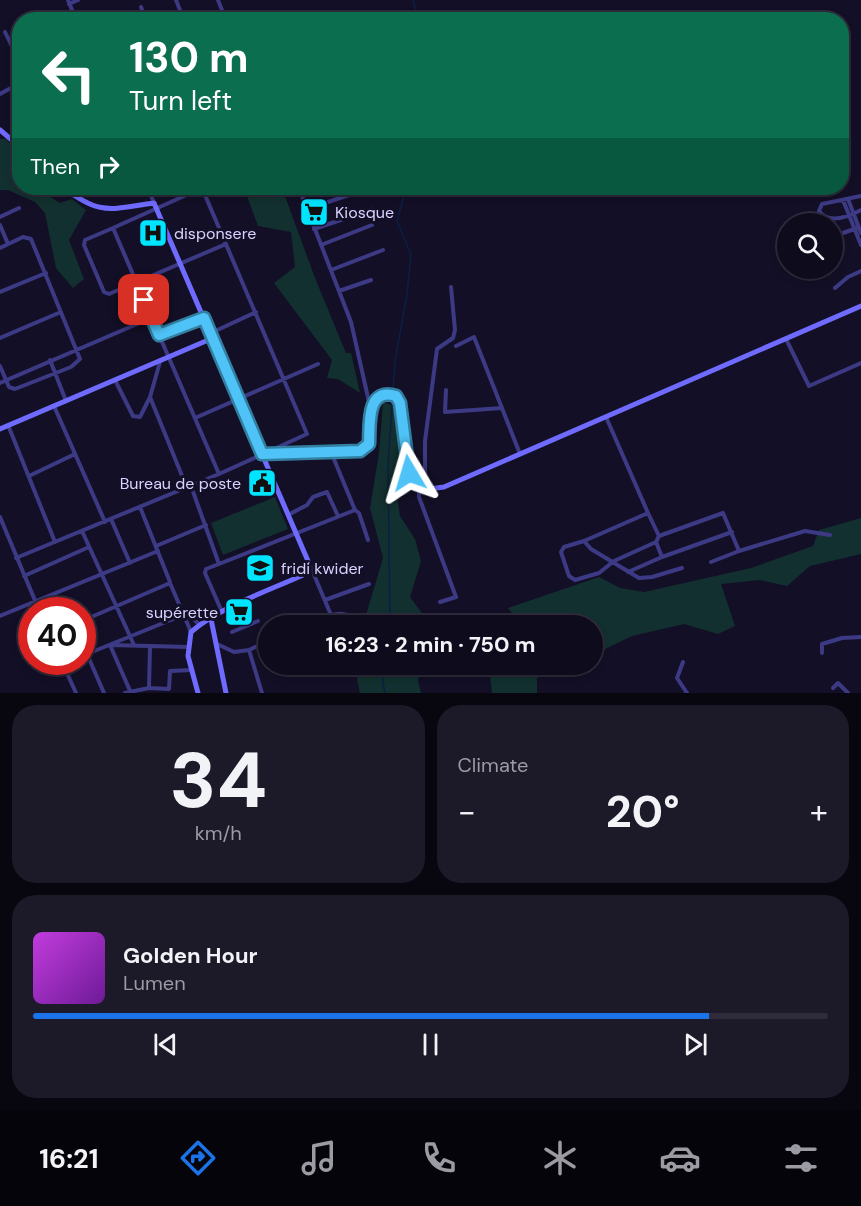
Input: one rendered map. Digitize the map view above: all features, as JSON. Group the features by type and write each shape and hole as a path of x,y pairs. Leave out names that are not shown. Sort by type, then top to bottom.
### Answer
{"street":[{"path":"69,2 78,0"},
{"path":"141,7 143,12"},
{"path":"6,32 12,45"},
{"path":"0,130 12,140"},
{"path":"73,195 96,208 156,205"},
{"path":"151,195 331,615"},
{"path":"183,195 156,205 85,240 84,247 106,294 111,294 180,262 226,244"},
{"path":"16,558 189,487 307,434 205,195"},
{"path":"262,454 360,451 369,444 370,411 351,322 301,195"},
{"path":"307,209 350,195"},
{"path":"861,196 822,204 819,213 832,219 852,215 861,210"},
{"path":"846,199 861,233"},
{"path":"0,217 19,208"},
{"path":"314,229 373,209"},
{"path":"0,225 8,244"},
{"path":"321,245 372,225"},
{"path":"113,228 219,474"},
{"path":"843,233 858,228"},
{"path":"858,228 861,245"},
{"path":"0,248 23,237 32,239 77,348 79,361 55,374 15,389 11,388 0,366"},
{"path":"331,270 382,250"},
{"path":"835,288 848,277 861,271"},
{"path":"0,292 45,273"},
{"path":"339,291 371,280"},
{"path":"418,486 425,481 425,441 437,349 453,338 455,330 451,287"},
{"path":"370,411 374,400 380,395 396,396 400,403 412,481 418,486 434,490 861,306"},
{"path":"0,338 62,312"},
{"path":"0,429 169,357 256,312"},
{"path":"0,383 151,318"},
{"path":"159,335 204,318"},
{"path":"456,346 474,337 520,454"},
{"path":"786,339 808,386 861,363"},
{"path":"50,360 66,401"},
{"path":"115,380 130,411 136,418 142,415 150,397 160,361"},
{"path":"195,418 318,364"},
{"path":"446,390 445,412 502,408"},
{"path":"150,397 206,525 219,564"},
{"path":"54,406 105,522"},
{"path":"606,417 659,536"},
{"path":"8,425 55,542"},
{"path":"331,452 355,510 359,513 368,540"},
{"path":"28,476 75,454"},
{"path":"418,486 419,496 456,597 440,602"},
{"path":"288,514 307,505 313,497 327,492 338,516"},
{"path":"140,507 192,632"},
{"path":"223,613 205,573 206,569 355,510"},
{"path":"648,513 584,541 569,544 562,549 560,556 572,579 581,579 599,573 614,561 656,542 659,536 720,513 725,514 740,551"},
{"path":"0,517 33,597"},
{"path":"111,519 130,563"},
{"path":"47,597 130,563 206,525"},
{"path":"82,531 134,645"},
{"path":"711,561 805,531 830,535"},
{"path":"627,572 732,532"},
{"path":"584,541 591,549 614,561 627,572 643,578 682,568"},
{"path":"656,542 662,557"},
{"path":"24,576 89,547"},
{"path":"198,693 188,647 192,632 211,619 303,575 307,570 308,561"},
{"path":"96,615 170,583 171,586"},
{"path":"325,600 369,585"},
{"path":"242,604 251,624"},
{"path":"0,616 18,609"},
{"path":"96,651 183,615 191,617 200,625"},
{"path":"211,619 226,693"},
{"path":"232,632 258,621"},
{"path":"822,653 822,644 842,638 861,637"},
{"path":"217,644 234,652 249,650 258,646"},
{"path":"110,645 188,647"},
{"path":"110,645 131,692"},
{"path":"149,688 150,646"},
{"path":"249,650 262,693"},
{"path":"683,662 677,678 687,693"},
{"path":"125,693 149,688 169,691 170,672 192,670"},
{"path":"68,675 76,693"},
{"path":"95,675 104,693"},
{"path":"833,687 838,683 848,693"}],"green space":[{"path":"0,139 6,139 12,145 12,192 0,190"},
{"path":"19,195 47,195 60,203 72,199 86,210 69,240 84,279 73,288 56,268 45,213 35,202"},
{"path":"247,195 285,195 346,353 351,353 360,393 338,379 327,378 332,360 274,283 295,267 291,232 258,226"},
{"path":"383,402 396,407 403,460 396,490 400,516 415,539 421,561 410,597 423,615 366,615 383,558 370,508 379,453"},
{"path":"275,497 288,529 223,555 211,523"},
{"path":"861,518 861,554 810,566 787,586 760,580 721,584 735,626 718,634 684,624 632,636 603,650 603,615 513,615 508,608 599,577 620,588 644,592 751,568 813,546 819,530"},
{"path":"357,675 419,675 421,693 360,693"},
{"path":"490,675 545,675 537,678 537,693 492,693"}],"waterway":[{"path":"413,0 417,12"},
{"path":"390,615 388,465 395,361 407,294 411,255 397,221 404,195"},
{"path":"384,675 385,693"}],"place":[{"name":"Kiosque","path":"314,212"},
{"name":"disponsere","path":"153,233"},
{"name":"Bureau de poste","path":"262,483"},
{"name":"fridi kwider","path":"260,568"},
{"name":"supérette","path":"239,612"}],"route":[{"path":"144,300 159,335 204,318 262,454 360,451 369,444 370,411 374,400 380,395 388,394 396,396 400,403 409,473"}]}
